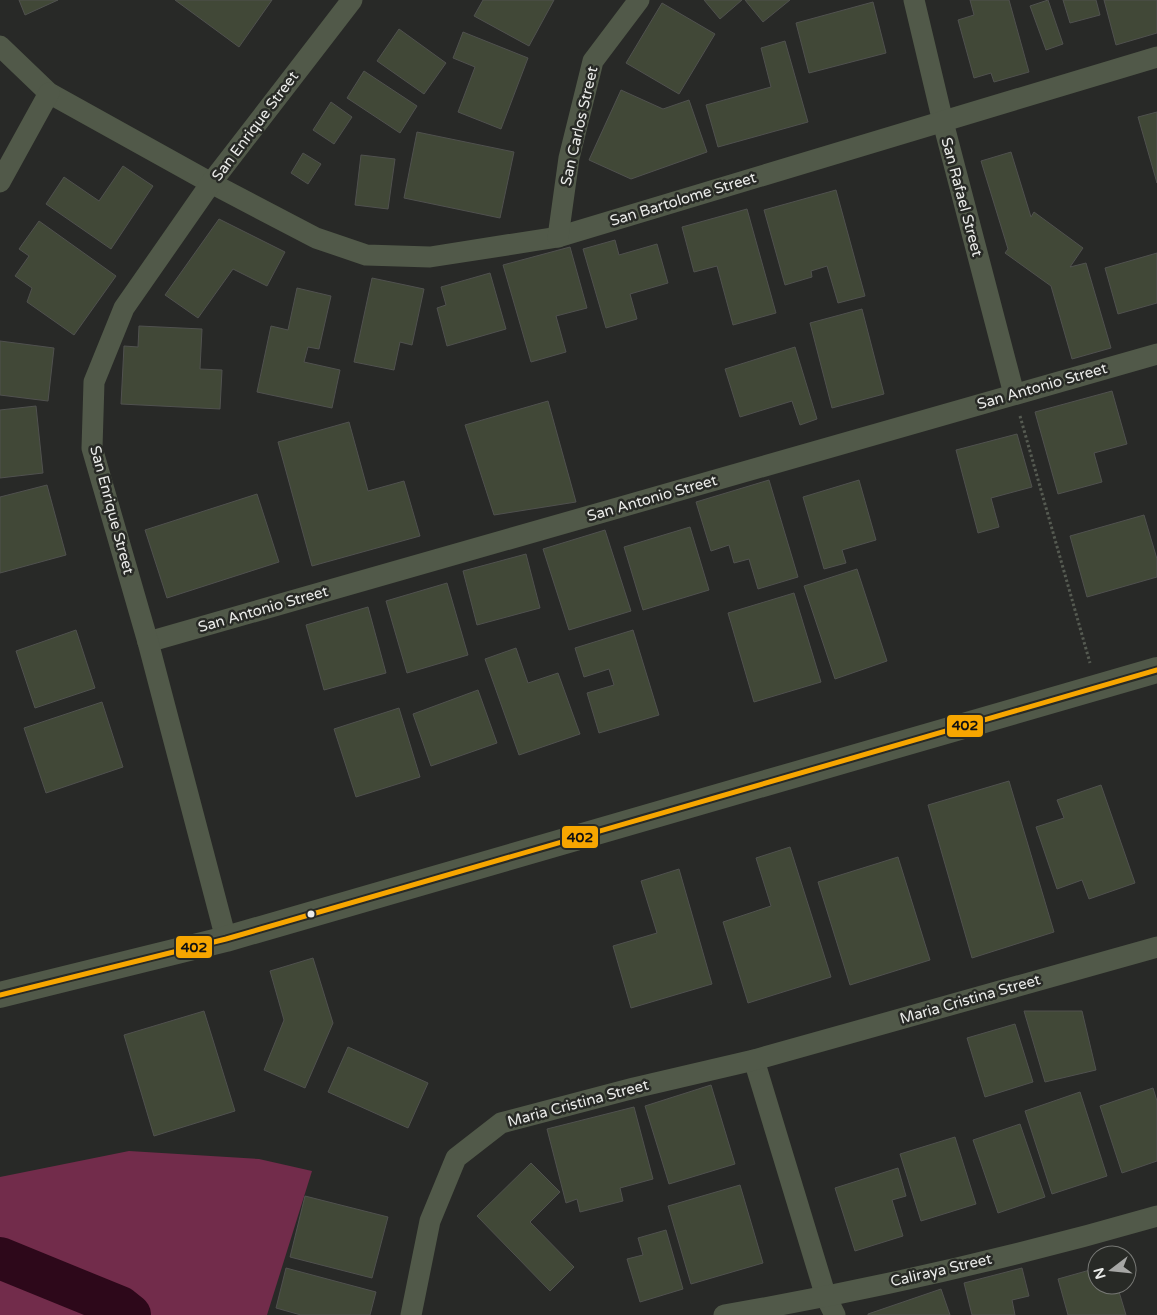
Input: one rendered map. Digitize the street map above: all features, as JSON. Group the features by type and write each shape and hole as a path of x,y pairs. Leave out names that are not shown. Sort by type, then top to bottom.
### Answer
{"street":[{"name":"San Enrique Street","path":"226,939 148,642 92,448 94,382 124,308 211,184 352,0"},
{"name":"San Carlos Street","path":"558,237 569,158 593,61 639,0"},
{"name":"San Rafael Street","path":"914,0 943,122 1014,394"},
{"name":"San Bartolome Street","path":"0,46 48,92 211,184 316,238 366,255 430,257 558,237 1157,57"},
{"path":"0,182 48,92"},
{"name":"San Antonio Street","path":"148,642 1157,354"},
{"path":"0,995 226,939 1157,670"},
{"name":"Maria Cristina Street","path":"410,1315 430,1221 456,1158 501,1123 634,1088 754,1060 1157,947"},
{"path":"754,1060 830,1306"},
{"name":"Caliraya Street","path":"724,1315 830,1306 1157,1216"}],"path":[{"path":"1014,394 1098,688"}],"shaded area":[{"path":"129,1151 259,1159 312,1171 267,1315 0,1315 0,1177"}],"building":[{"path":"19,0 58,0 25,15"},
{"path":"175,0 272,0 239,47"},
{"path":"483,0 554,0 529,46 474,16"},
{"path":"704,0 742,0 720,19"},
{"path":"745,0 790,0 763,22"},
{"path":"970,0 1009,0 1029,72 994,82 991,73 974,78 958,20 974,15"},
{"path":"1048,0 1063,44 1046,50 1030,6"},
{"path":"1063,0 1096,0 1100,15 1070,23"},
{"path":"1104,0 1157,0 1157,33 1116,45"},
{"path":"873,2 886,53 809,73 796,23"},
{"path":"662,3 715,34 679,94 626,63"},
{"path":"399,29 446,63 424,94 377,61"},
{"path":"463,32 528,58 501,129 458,112 475,67 453,58"},
{"path":"785,41 808,122 718,147 706,105 771,87 761,48"},
{"path":"364,71 417,106 400,133 347,98"},
{"path":"621,90 663,109 689,100 707,152 631,179 589,160"},
{"path":"331,102 352,117 334,144 313,130"},
{"path":"1157,112 1157,183 1138,117"},
{"path":"417,132 514,152 500,218 404,198"},
{"path":"1011,152 1031,217 1034,212 1083,248 1070,267 1086,263 1111,348 1072,359 1051,286 1005,253 1008,249 981,161"},
{"path":"303,153 321,164 308,184 291,173"},
{"path":"361,155 395,159 388,209 355,205"},
{"path":"123,166 153,186 111,249 46,204 64,177 99,201"},
{"path":"836,190 865,296 838,303 827,266 811,271 812,277 785,285 764,210"},
{"path":"747,209 776,313 733,325 717,266 694,272 682,227"},
{"path":"219,219 285,252 267,286 233,269 198,318 165,295"},
{"path":"39,221 116,276 74,335 27,302 32,288 15,276 29,256 19,249"},
{"path":"615,240 619,255 657,244 668,283 630,294 637,319 606,328 583,249"},
{"path":"570,247 587,308 556,316 566,352 531,362 503,265"},
{"path":"1157,253 1157,303 1118,314 1105,268"},
{"path":"490,273 506,329 447,346 437,308 446,305 441,287"},
{"path":"372,278 424,289 412,345 400,342 394,370 354,362"},
{"path":"297,288 331,296 319,349 308,347 304,362 340,370 332,408 257,392 271,326 288,330"},
{"path":"862,309 884,394 832,408 810,323"},
{"path":"139,326 202,329 200,369 222,370 220,409 121,404 124,346 138,347"},
{"path":"0,341 54,348 48,401 0,395"},
{"path":"795,347 817,419 800,425 792,401 740,417 725,369"},
{"path":"1112,391 1127,444 1094,453 1102,482 1058,494 1035,412"},
{"path":"548,401 576,502 494,515 465,425"},
{"path":"36,406 43,473 0,478 0,410"},
{"path":"349,422 368,491 404,481 420,536 312,566 278,442"},
{"path":"1017,434 1032,487 991,498 999,527 978,533 956,450"},
{"path":"769,480 798,577 758,589 749,559 734,563 729,545 711,551 696,502"},
{"path":"859,480 876,540 842,550 846,563 824,569 803,497"},
{"path":"47,485 66,555 0,573 0,497"},
{"path":"257,494 279,562 167,598 145,530"},
{"path":"1144,515 1157,559 1157,577 1087,597 1070,536"},
{"path":"690,527 709,590 643,610 624,547"},
{"path":"605,530 631,611 569,630 543,549"},
{"path":"526,554 540,608 477,625 463,571"},
{"path":"857,569 887,661 835,679 804,586"},
{"path":"447,583 468,655 407,673 386,601"},
{"path":"794,593 821,682 754,702 728,613"},
{"path":"368,607 386,673 324,690 306,625"},
{"path":"76,630 95,688 35,708 16,651"},
{"path":"633,630 659,715 599,733 587,693 614,685 609,669 584,677 575,648"},
{"path":"516,648 528,683 558,673 580,734 519,755 485,659"},
{"path":"478,690 497,743 431,766 413,714"},
{"path":"102,702 123,767 46,793 24,728"},
{"path":"399,708 420,777 356,797 334,729"},
{"path":"1009,781 1054,932 972,958 928,805"},
{"path":"1101,785 1135,883 1089,899 1082,880 1057,889 1036,827 1064,818 1057,800"},
{"path":"790,847 831,977 748,1003 723,922 771,906 756,858"},
{"path":"898,857 930,960 850,985 818,882"},
{"path":"679,869 712,984 631,1008 613,946 657,933 641,881"},
{"path":"313,958 333,1023 305,1088 264,1070 284,1020 270,971"},
{"path":"204,1011 235,1111 154,1136 124,1035"},
{"path":"1024,1011 1082,1011 1096,1070 1045,1082"},
{"path":"1015,1024 1033,1082 985,1097 967,1038"},
{"path":"348,1047 428,1083 408,1128 328,1092"},
{"path":"711,1085 735,1164 669,1184 645,1106"},
{"path":"1153,1088 1157,1101 1157,1161 1122,1173 1100,1106"},
{"path":"1080,1092 1107,1176 1052,1194 1025,1111"},
{"path":"634,1107 653,1179 620,1188 623,1201 580,1212 577,1199 566,1203 547,1129"},
{"path":"1020,1124 1045,1197 998,1213 973,1140"},
{"path":"955,1137 976,1204 921,1221 900,1154"},
{"path":"531,1163 560,1192 530,1222 574,1267 550,1291 477,1216"},
{"path":"898,1168 906,1196 892,1200 903,1236 855,1251 835,1188"},
{"path":"740,1185 763,1263 691,1284 668,1206"},
{"path":"305,1196 388,1217 372,1278 290,1257"},
{"path":"666,1230 683,1289 640,1302 627,1259 643,1255 638,1238"},
{"path":"286,1268 376,1292 370,1315 301,1315 276,1308"},
{"path":"1022,1268 1029,1296 1012,1300 1015,1315 972,1315 964,1283"},
{"path":"1087,1271 1087,1295 1120,1295 1126,1315 1068,1315 1058,1279"},
{"path":"941,1289 950,1315 868,1315 868,1314"}],"waterway":[{"path":"0,1258 120,1307 130,1315"}],"transit line":[{"name":"402","path":"0,995 226,939 1157,670"}]}
